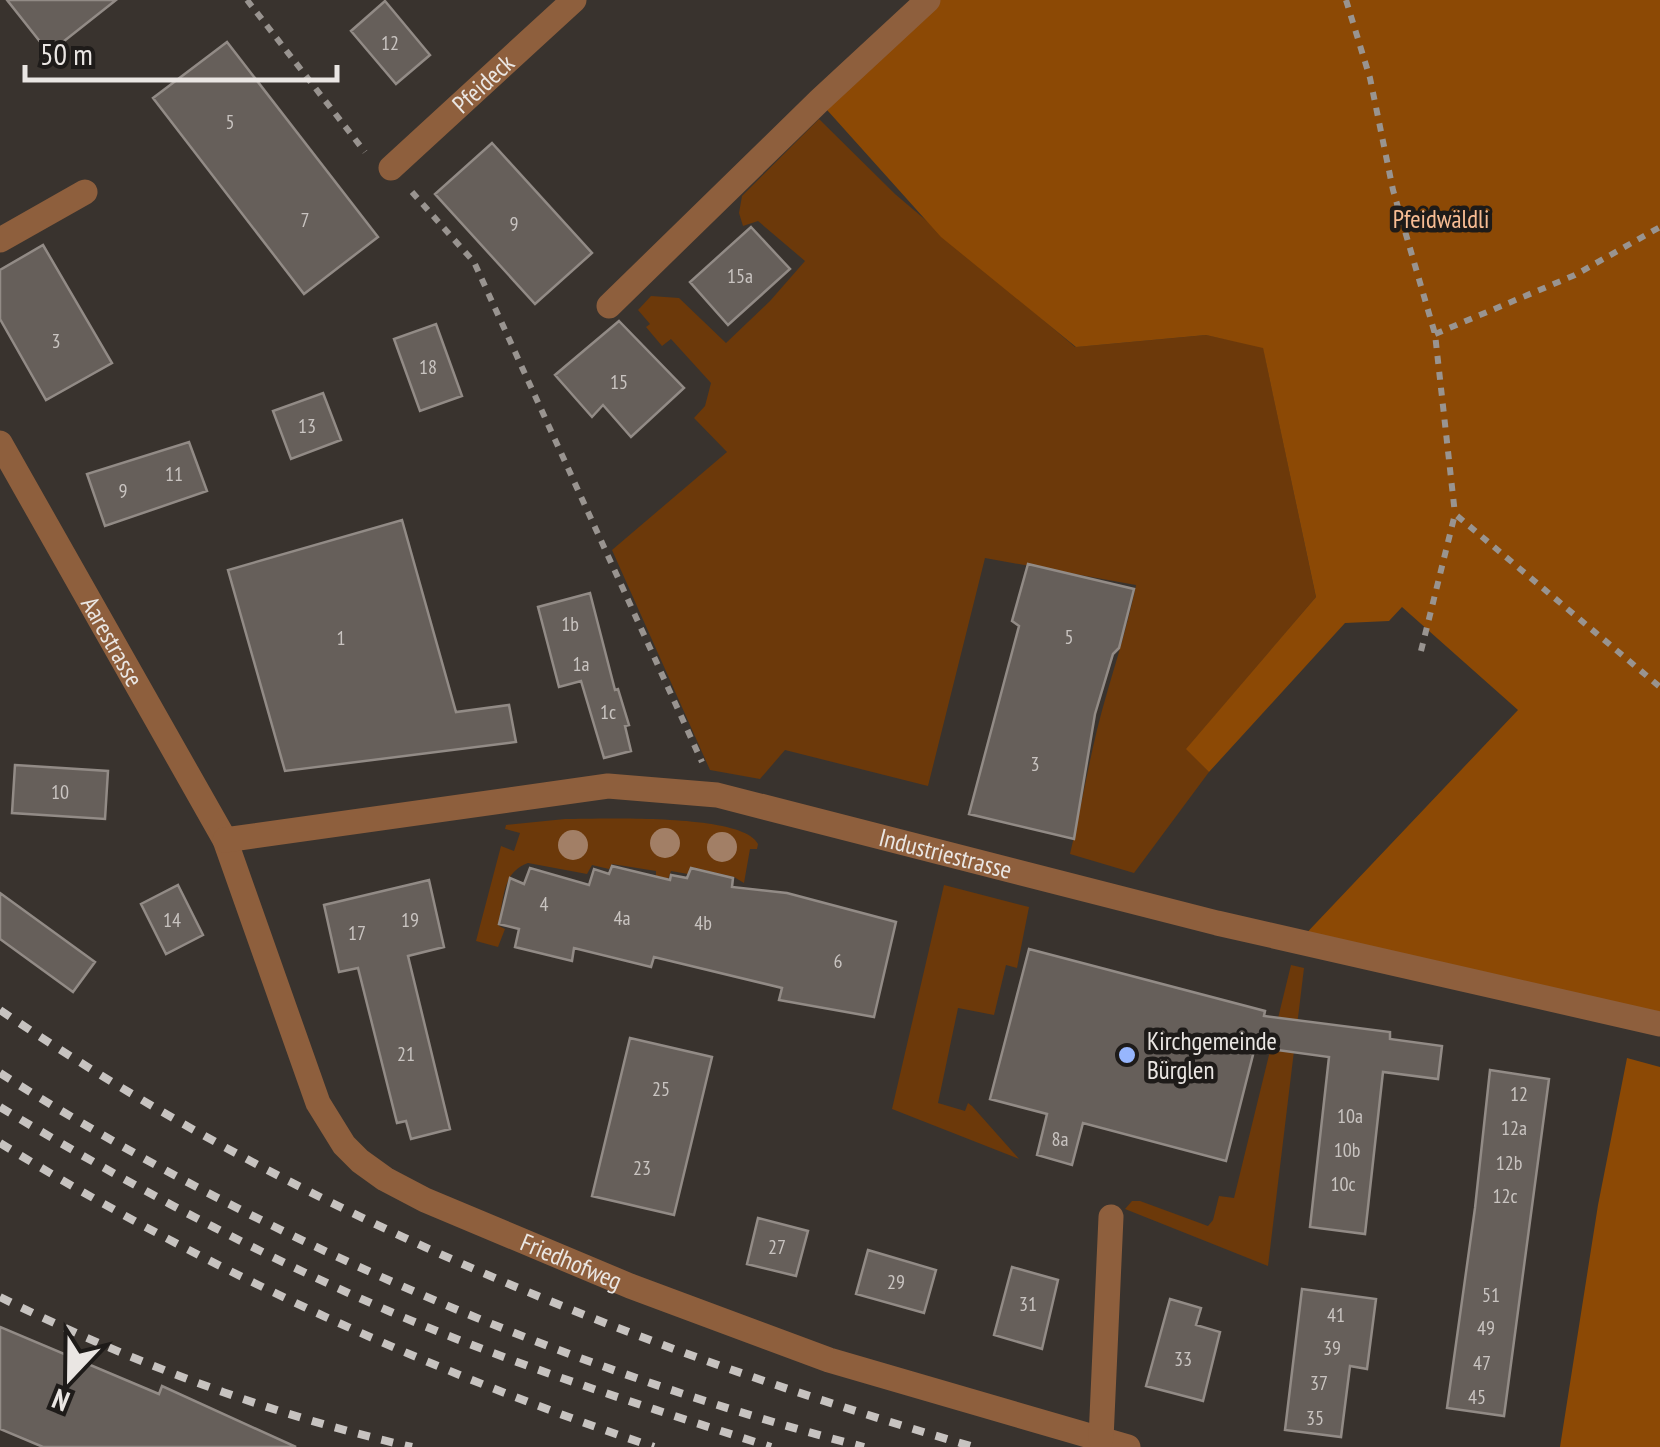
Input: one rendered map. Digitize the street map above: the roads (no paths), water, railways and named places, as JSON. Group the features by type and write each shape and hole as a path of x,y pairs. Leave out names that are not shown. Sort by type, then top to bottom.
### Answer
{"street":[{"name":"Pfeideck","path":"391,168 574,0"},
{"path":"609,306 819,100 928,0"},
{"path":"0,240 85,192"},
{"name":"Aarestrasse","path":"0,443 225,840"},
{"name":"Industriestrasse","path":"225,840 608,786 716,794 1216,923 1660,1024"},
{"name":"Friedhofweg","path":"225,840 318,1104 344,1146 385,1179 425,1200 792,1348 1128,1447"},
{"path":"1101,1439 1112,1218"}],"railway":[{"path":"0,1010 114,1083 230,1150 470,1267 718,1365 974,1447"},
{"path":"0,1073 203,1190 418,1293 640,1379 864,1447"},
{"path":"0,1107 192,1216 391,1312 532,1367 771,1447"},
{"path":"0,1143 157,1233 319,1314 484,1385 654,1447"},
{"path":"0,1297 100,1344 202,1384 306,1419 412,1447"}],"place":[{"name":"Kirchgemeinde Bürglen","path":"1127,1055"}],"park label":[{"name":"Pfeidwäldli","path":"1441,219"}]}
